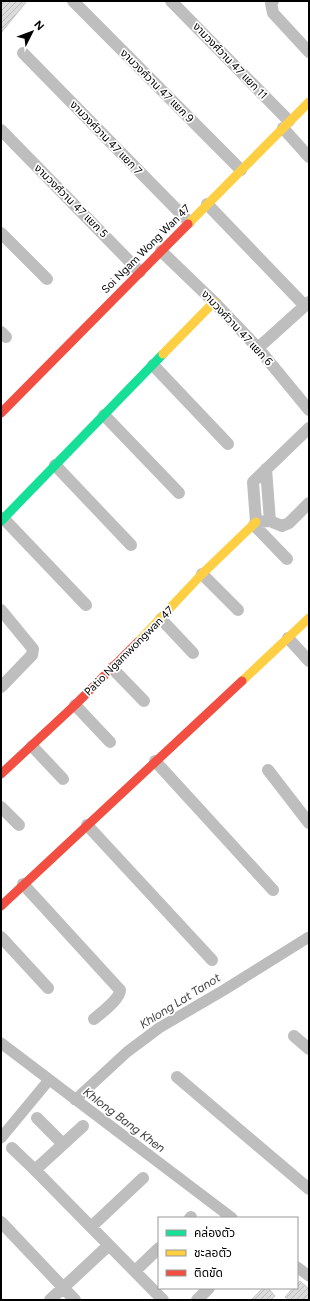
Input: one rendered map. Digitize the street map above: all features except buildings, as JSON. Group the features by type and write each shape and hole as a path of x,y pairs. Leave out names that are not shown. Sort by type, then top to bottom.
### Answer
{"street":[{"name":"งามวงศ์วาน 47 แยก 9","path":"73,1 241,170"},
{"name":"งามวงศ์วาน 47 แยก 11","path":"171,1 286,125 309,157"},
{"path":"273,1 271,3 273,13 309,52"},
{"name":"งามวงศ์วาน 47 แยก 7","path":"23,53 189,222"},
{"name":"Soi Ngam Wong Wan 47","path":"1,413 309,102"},
{"name":"งามวงศ์วาน 47 แยก 5","path":"1,130 140,272"},
{"path":"207,204 307,304 258,348"},
{"path":"1,234 47,279"},
{"name":"งามวงศ์วาน 47 แยก 6","path":"161,251 214,302 258,348 309,410"},
{"path":"86,605 2,520 214,302"},
{"path":"153,365 228,444"},
{"path":"104,415 179,493"},
{"path":"287,559 255,523 253,482 309,428"},
{"path":"55,465 131,545"},
{"path":"266,469 270,521"},
{"path":"255,523 270,521 282,526 289,523 309,503"},
{"name":"Patio Ngamwongwan 47","path":"1,774 75,705 202,574 255,523"},
{"path":"202,574 238,610"},
{"path":"1,610 33,649 32,655 1,687"},
{"path":"1,906 309,618"},
{"path":"160,619 193,653"},
{"path":"288,638 309,661"},
{"path":"112,668 144,701"},
{"path":"75,705 110,742"},
{"path":"32,746 63,779"},
{"path":"156,762 273,890"},
{"path":"268,770 304,807 309,822"},
{"path":"1,807 19,825"},
{"path":"87,825 212,960"},
{"path":"23,884 120,990 120,994 116,999 94,1019"},
{"path":"1,937 48,988"},
{"path":"294,1036 309,1049"},
{"path":"177,1077 309,1188"},
{"path":"37,1118 63,1144"},
{"path":"35,1170 82,1126"},
{"path":"12,1148 163,1300"},
{"path":"91,1227 143,1178"},
{"path":"1,1222 75,1300"},
{"path":"50,1300 109,1245"},
{"path":"135,1271 158,1249"},
{"path":"197,1300 208,1289"}],"waterway":[{"name":"Khlong Lat Tanot","path":"75,1100 127,1052 159,1028 224,990 309,937"},
{"name":"Khlong Bang Khen","path":"1,1043 231,1217"},
{"path":"1,1138 49,1080"},
{"name":"Khlong Bang Khen","path":"298,1268 309,1276"}],"traffic: fast":[{"path":"1,521 163,354"}],"traffic: slow":[{"path":"188,224 309,102"},
{"path":"163,354 214,302"},
{"path":"138,642 202,574 256,522"},
{"path":"242,681 309,618"}],"traffic: jam":[{"path":"1,413 188,224"},
{"path":"1,774 75,705 138,642"},
{"path":"1,906 242,681"}]}
